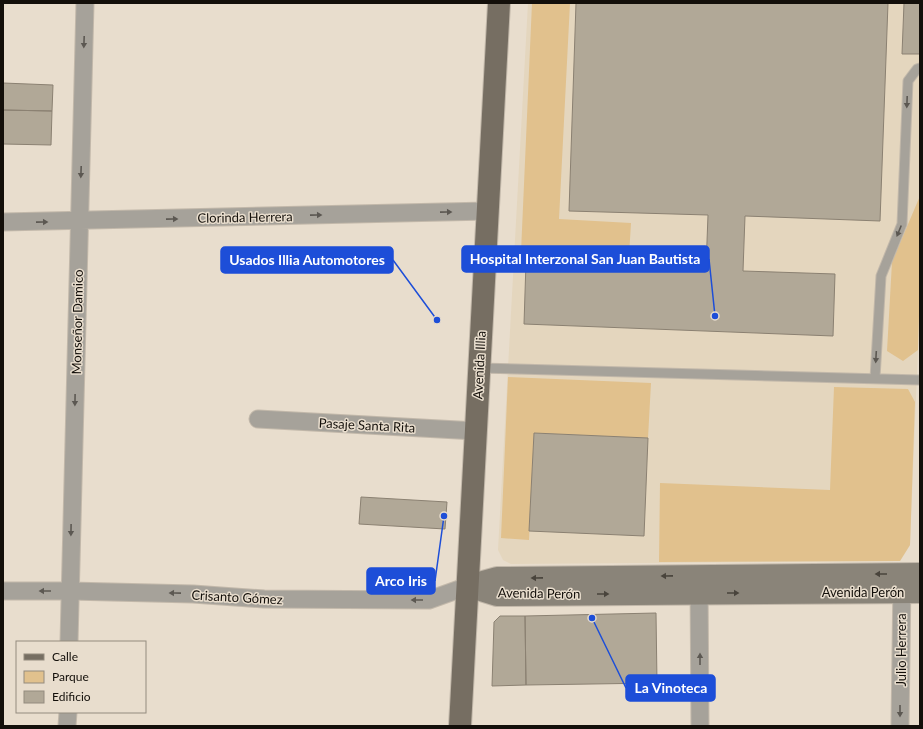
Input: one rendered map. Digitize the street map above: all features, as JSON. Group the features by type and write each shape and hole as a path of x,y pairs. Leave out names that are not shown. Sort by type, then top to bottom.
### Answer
{"main road":[{"name":"Avenida Illia","path":"460,726 499,3"}],"street":[{"name":"Monseñor Damico","path":"69,641 85,3"},
{"name":"Clorinda Herrera","path":"3,222 488,211"},
{"name":"Pasaje Santa Rita","path":"258,419 476,431"},
{"name":"Avenida Perón","path":"468,586 497,595 699,585 911,583"},
{"name":"Julio Herrera","path":"900,726 911,583"},
{"path":"699,585 700,726"},
{"name":"Crisanto Gómez","path":"3,591 193,594 264,600 429,600 468,586"},
{"path":"67,726 68,713"}],"lane":[{"path":"875,378 881,276 902,224 908,81 917,69 920,68"},
{"path":"479,368 920,380"}],"shaded area":[{"path":"528,3 920,3 920,281 918,350 910,545 900,561 511,564 503,560 498,550"}],"green space":[{"path":"532,3 570,3 559,219 631,223 629,256 521,252"},
{"path":"920,196 918,350 903,361 887,351 892,262"},
{"path":"508,377 651,383 648,438 534,433 529,540 501,538"},
{"path":"834,387 908,389 915,402 910,545 900,561 659,562 660,483 830,490"}],"building":[{"path":"576,3 888,3 880,221 745,216 743,271 835,274 833,336 524,324 526,262 706,268 708,215 569,211"},
{"path":"904,3 920,3 920,54 902,54"},
{"path":"3,83 53,85 52,111 3,110"},
{"path":"3,110 52,111 51,145 3,144"},
{"path":"534,433 648,438 644,536 529,531"},
{"path":"361,497 447,502 445,529 359,524"},
{"path":"656,613 657,683 526,685 525,616"},
{"path":"500,616 525,616 526,685 492,686 494,622"}],"place":[{"name":"Hospital Interzonal San Juan Bautista","path":"715,316"},
{"name":"Usados Illia Automotores","path":"437,320"},
{"name":"Arco Iris","path":"444,516"},
{"name":"La Vinoteca","path":"592,618"}]}
